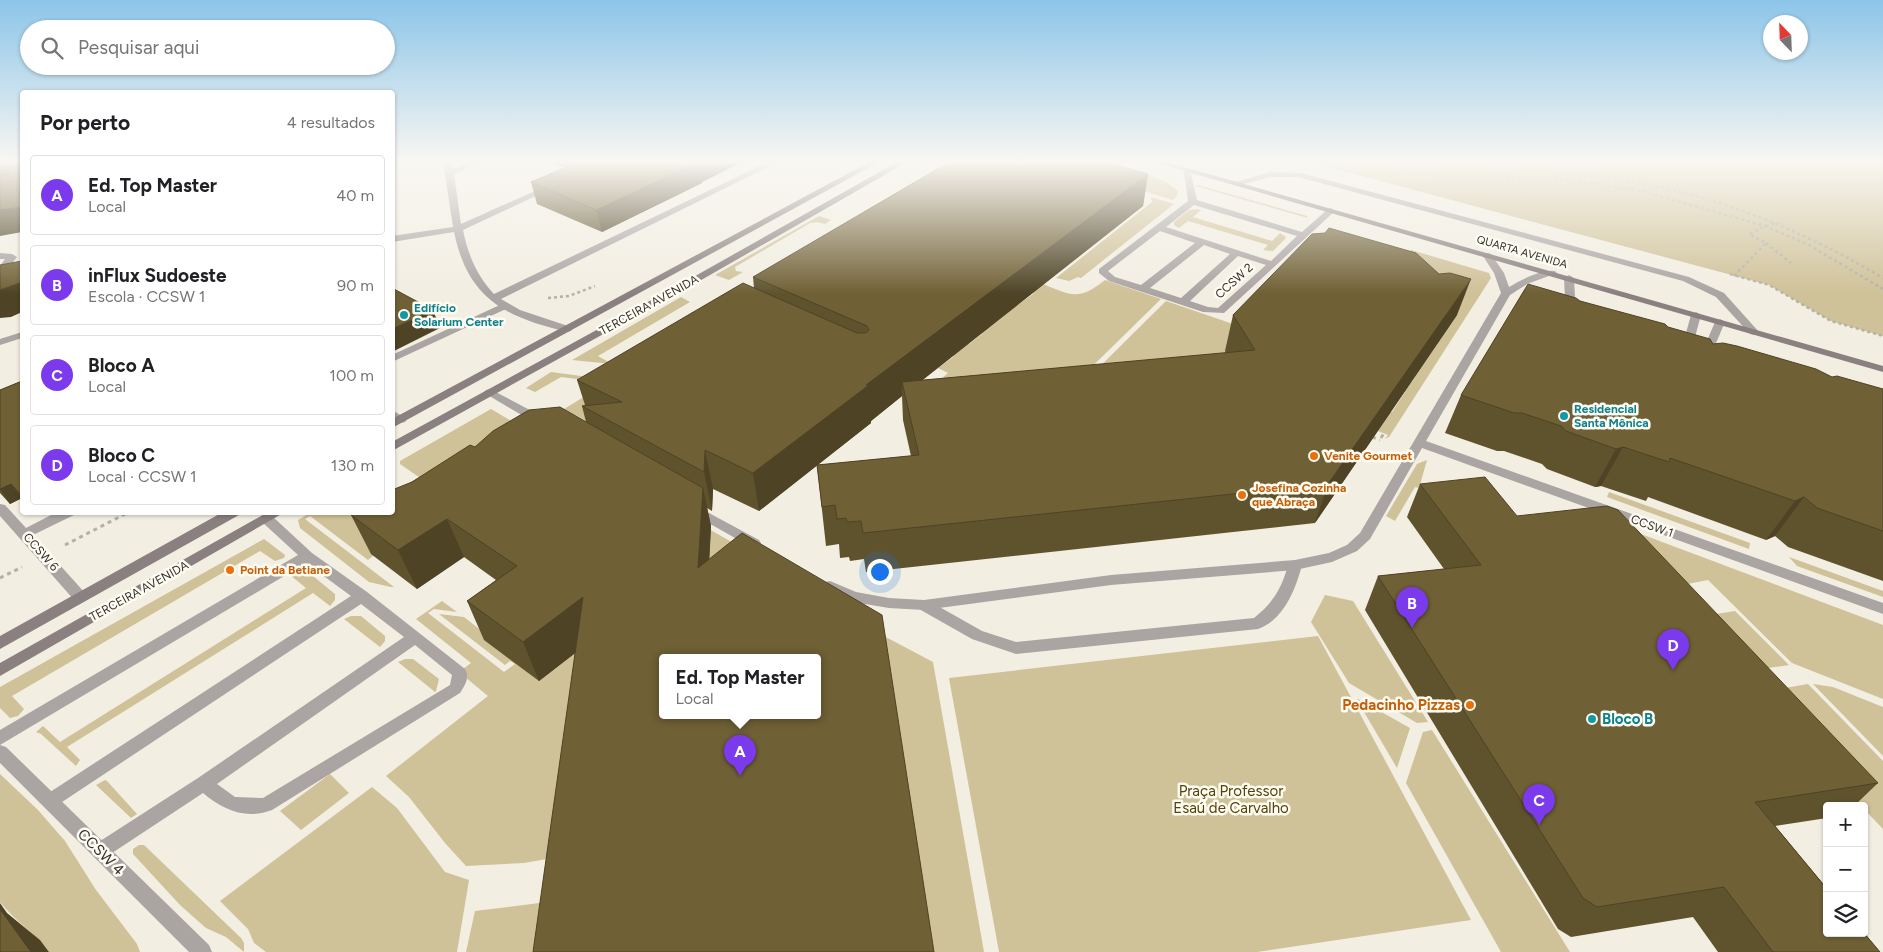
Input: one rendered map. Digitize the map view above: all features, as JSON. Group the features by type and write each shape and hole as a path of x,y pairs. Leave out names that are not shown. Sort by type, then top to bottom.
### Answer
{"street":[{"path":"454,205 457,229 470,270 477,282 492,298 508,308 567,329"},
{"path":"395,239 457,229 510,205"},
{"path":"492,298 684,205"},
{"name":"TERCEIRA AVENIDA","path":"395,419 567,329 795,205"},
{"name":"TERCEIRA AVENIDA","path":"395,445 826,205"},
{"name":"CCSW 2","path":"1189,205 1102,271 1112,279 1207,310 1220,311 1245,290 1302,235 1331,211"},
{"path":"1204,205 1302,235"},
{"name":"QUARTA AVENIDA","path":"1312,205 1883,369"},
{"path":"1414,205 1672,275 1711,289 1754,332"},
{"name":"CCSW 2","path":"1159,228 1272,264"},
{"path":"1143,289 1202,242"},
{"name":"CCSW 2","path":"1183,302 1236,253"},
{"path":"0,256 12,257 0,273"},
{"path":"1488,256 1499,273 1506,294"},
{"path":"817,579 853,597 889,603 924,605 1111,580 1295,565 1332,557 1352,548 1366,536 1506,294 1524,282 1552,273"},
{"path":"1569,278 1570,298 1573,307 1583,314"},
{"path":"395,358 508,308"},
{"path":"1668,340 1681,339 1691,335 1696,315"},
{"path":"1699,369 1720,322"},
{"path":"0,342 20,337"},
{"path":"490,392 549,426"},
{"name":"CCSW 1","path":"1420,443 1883,609"},
{"path":"685,504 766,549"},
{"name":"CCSW 6","path":"0,508 80,597"},
{"path":"24,534 62,515"},
{"name":"TERCEIRA AVENIDA","path":"0,643 229,515"},
{"path":"204,783 228,803 246,808 266,805 455,688 460,679 460,673 362,596 307,556 273,516"},
{"name":"TERCEIRA AVENIDA","path":"0,670 273,516"},
{"path":"0,738 307,556"},
{"path":"924,605 977,635 1016,648 1258,623 1275,611 1290,584 1295,565"},
{"path":"50,801 362,596"},
{"path":"100,851 204,783 414,638"},
{"name":"CCSW 4","path":"0,752 202,952"}],"path":[{"path":"1691,205 1765,226 1809,245 1883,288"},
{"path":"1730,205 1779,223 1852,258 1883,278"},
{"path":"1779,223 1765,226 1749,234 1766,243 1791,263"},
{"path":"1711,289 1720,287 1735,275 1766,243"},
{"path":"508,308 526,300 569,296 602,284"},
{"path":"1365,434 1381,439 1384,433"}],"green space":[{"path":"1148,205 1172,205 1081,278 1078,277 1069,281 1056,278"},
{"path":"1264,205 1270,205 1307,216 1308,218"},
{"path":"1472,205 1883,205 1883,336 1831,321 1769,285"},
{"path":"1189,210 1201,210 1193,217 1272,241 1280,233 1286,237 1273,251 1263,250 1268,245 1188,221 1179,228 1174,225 1174,222"},
{"path":"819,216 831,220 825,224 810,223 735,267 736,271 743,272 729,280 715,275"},
{"path":"1411,250 1489,273 1491,278 1389,437 1385,439 1388,435 1378,431 1375,436 1389,412 1392,412 1405,392 1403,390 1409,382 1412,382 1426,357 1429,356 1439,341 1434,275 1407,255"},
{"path":"1105,280 1161,299 1059,399 940,380 948,373 938,368 953,357 959,340 969,344 983,333 980,331 987,325 991,326 1004,316 995,312 1010,301 1019,304 1033,294 1038,282 1065,293 1080,294 1087,292"},
{"path":"681,297 690,302 598,356 612,364 572,360"},
{"path":"1166,301 1233,324 1226,353 1067,399"},
{"path":"551,372 589,377 585,380 561,377 535,392 526,388"},
{"path":"610,381 589,418 585,420 564,409"},
{"path":"491,409 545,441 429,484 400,464 400,461"},
{"path":"1427,460 1419,488 1415,487 1395,521 1386,516 1417,464"},
{"path":"1609,492 1750,543 1749,549 1607,497"},
{"path":"669,506 735,544 587,707 569,855 524,863 466,866 445,843 409,797 386,776 488,696 459,672 471,663 416,619 442,601 457,612 434,609 428,613 504,672 515,664 510,661 505,665 439,614 464,617 488,636"},
{"path":"307,515 391,515 373,556 368,560 310,516 305,519 394,587 369,582 300,528 298,520"},
{"path":"1601,519 1883,625 1883,699 1792,663 1708,580 1682,585 1710,615 1735,611 1789,665 1742,672"},
{"path":"264,539 285,555 284,558 275,561 260,551 12,696 24,709 18,716 10,718 0,708 0,687"},
{"path":"1789,557 1883,591 1883,597 1797,566"},
{"path":"308,572 335,594 335,600 330,606 313,593 67,747 80,760 76,766 41,734 36,732 43,726 60,742 306,588 290,575"},
{"path":"1325,595 1353,601 1428,722 1417,723 1349,683 1311,622"},
{"path":"827,606 933,662 984,952 929,952 884,654"},
{"path":"351,616 361,616 385,636 385,641 380,647 344,619"},
{"name":"Praça Professor Esaú de Carvalho","path":"1318,636 1471,920 1257,952 999,952 949,678"},
{"path":"405,659 413,659 439,679 435,692 398,662"},
{"path":"1808,684 1883,761 1883,829 1868,813 1868,802 1858,802 1756,693"},
{"path":"1813,684 1833,687 1883,707 1883,756"},
{"path":"1357,700 1410,728 1397,768"},
{"path":"1432,730 1570,952 1501,952 1406,783 1423,732"},
{"path":"0,774 38,810 65,841 96,890 137,944 140,952 49,952 0,902"},
{"path":"330,774 349,793 301,830 280,811"},
{"path":"105,780 137,814 131,818 96,785"},
{"path":"372,787 397,808 445,872 469,880 457,952 266,952 254,943 248,929 220,901"},
{"path":"139,845 144,845 241,938 244,943 244,952 226,937 206,928 180,905 133,854 133,849"},
{"path":"563,900 556,952 466,952 475,911"}],"building":[{"path":"0,205 20,205 20,207 0,210"},
{"path":"585,205 606,205 596,210"},
{"path":"875,205 1106,205 866,385 869,385 753,473 705,450 704,472 582,406 622,402 577,380 743,283 857,333 866,333 869,330 867,326 753,277"},
{"path":"1329,228 1416,253 1439,274 1450,273 1471,279 1328,484 863,533 861,521 847,522 846,518 837,519 835,505 822,507 817,465 919,455 902,382 1255,350 1233,315 1312,234 1325,233"},
{"path":"20,261 20,283 0,290 0,265"},
{"path":"1528,284 1576,298 1580,301 1665,324 1668,327 1710,339 1713,344 1723,343 1737,346 1816,369 1832,377 1837,376 1883,389 1883,531 1817,508 1804,497 1795,501 1670,458 1669,462 1623,447 1616,449 1566,431 1561,426 1461,395"},
{"path":"395,290 433,310 395,328"},
{"path":"20,382 20,494 11,484 0,489 0,390"},
{"path":"560,407 703,488 698,568 742,533 882,615 934,952 533,952 583,597 523,642 467,601 517,566 447,519 398,550 351,515 395,515 395,489 412,482 470,445 475,447 493,431 529,410"},
{"path":"1485,477 1517,516 1607,506 1618,510 1878,783 1755,802 1823,884 1823,937 1867,937 1880,952 1773,952 1724,887 1597,907 1583,898 1378,576 1481,565 1420,484"},
{"path":"0,909 31,952 0,952"}],"place":[{"name":"Edifício Solarium Center","path":"404,315"},
{"name":"Residencial Santa Mônica","path":"1564,416"},
{"name":"Venite Gourmet","path":"1314,456"},
{"name":"Josefina Cozinha que Abraça","path":"1242,495"},
{"name":"Point da Betiane","path":"230,570"},
{"name":"inFlux Sudoeste","path":"1412,628"},
{"name":"Bloco C","path":"1673,670"},
{"name":"Pedacinho Pizzas","path":"1470,705"},
{"name":"Bloco B","path":"1592,719"},
{"name":"Ed. Top Master","path":"740,776"},
{"name":"Bloco A","path":"1539,825"}]}
